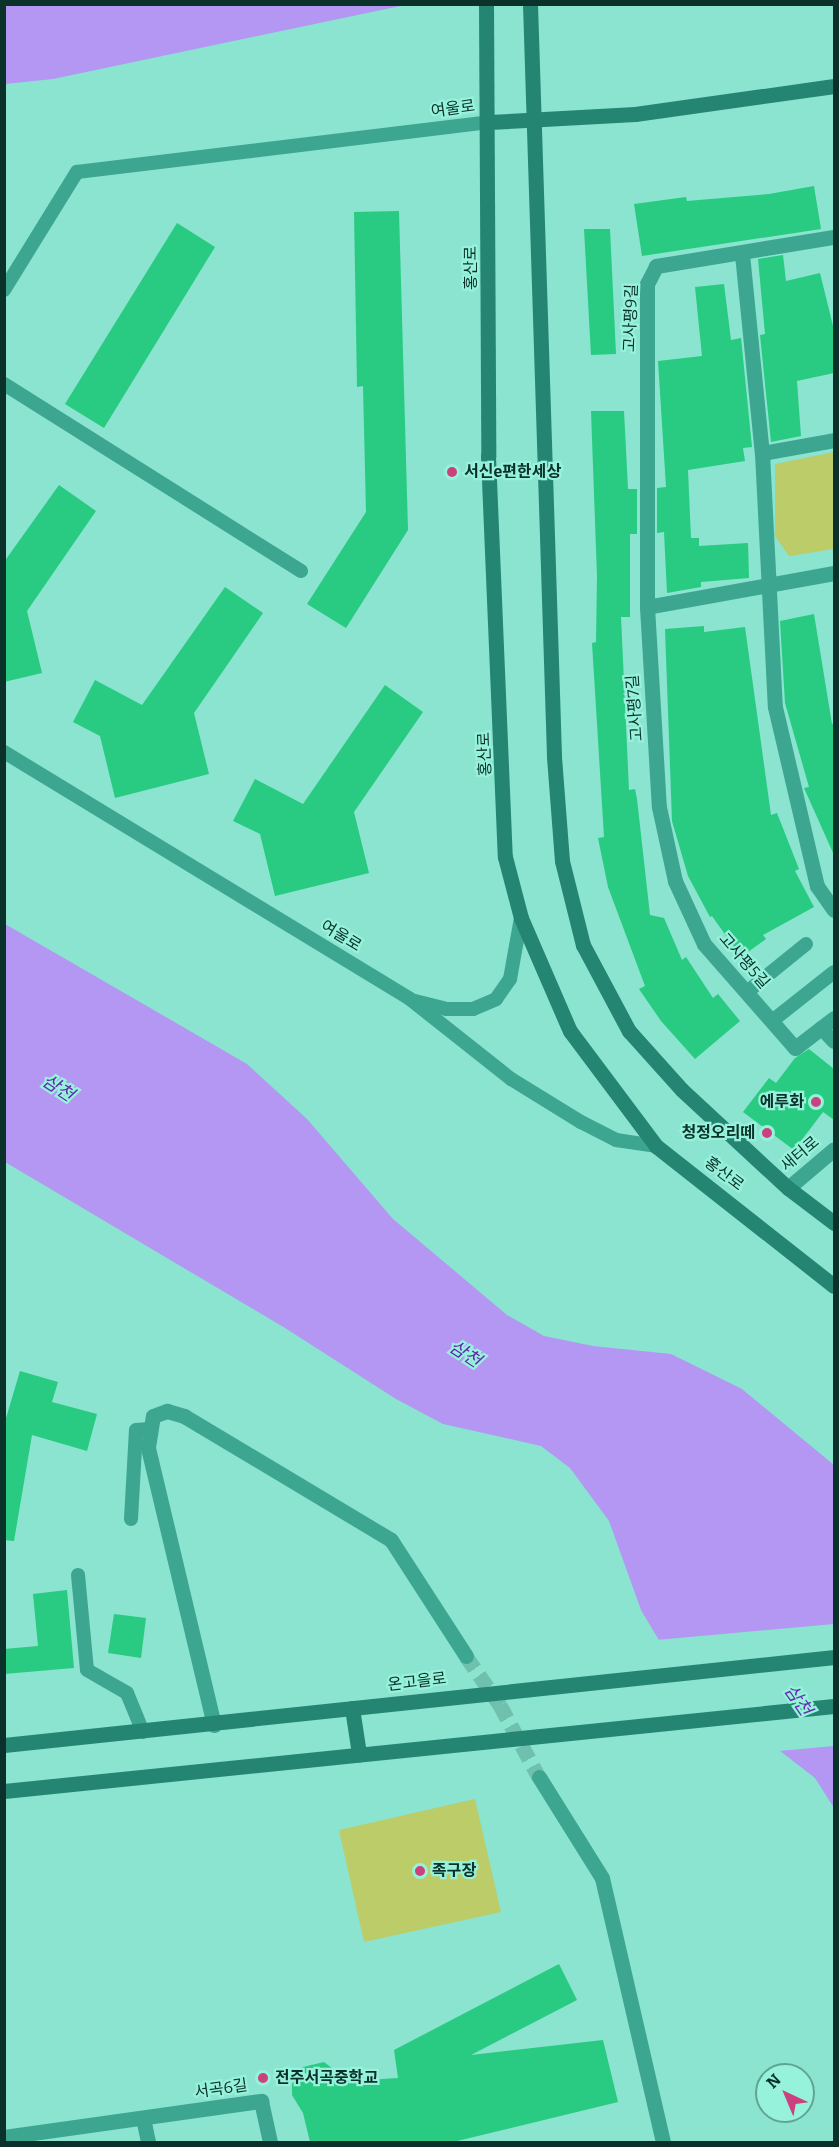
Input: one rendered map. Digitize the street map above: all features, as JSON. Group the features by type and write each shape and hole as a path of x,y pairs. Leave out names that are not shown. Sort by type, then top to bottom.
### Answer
{"street":[{"name":"홍산로","path":"486,4 489,122 488,456 505,857 521,918 570,1031 656,1146 834,1286"},
{"name":"홍산로","path":"530,4 554,757 562,861 583,945 629,1031 682,1090 788,1188 834,1223"},
{"name":"여울로","path":"489,122 635,114 834,86"},
{"name":"고사평9길","path":"646,460 647,284 656,266 742,254 834,237"},
{"path":"742,254 762,453 775,707 789,775 817,886 834,910"},
{"path":"762,453 834,440"},
{"name":"고사평7길","path":"646,460 646,607 659,807"},
{"path":"646,607 834,573"},
{"name":"고사평5길","path":"659,807 675,881 704,944 795,1048 834,1018"},
{"name":"새터로","path":"788,1188 834,1149"},
{"name":"온고을로","path":"150,1430 153,1416 167,1412 184,1416 391,1540 466,1656"},
{"path":"150,1430 148,1447 214,1725"},
{"name":"온고을로","path":"4,1745 214,1725 529,1687 834,1657"},
{"path":"4,1791 834,1706"},
{"path":"352,1708 359,1754"},
{"path":"539,1777 602,1878 663,2142"},
{"name":"서곡6길","path":"4,2138 48,2137 143,2118 261,2101 270,2142"},
{"path":"143,2118 148,2142"}],"lane":[{"name":"여울로","path":"4,290 77,172 489,122"},
{"path":"4,384 301,571"},
{"name":"여울로","path":"4,752 410,999 511,1079 581,1122 616,1140 656,1146"},
{"path":"410,999 446,1009 473,1009 496,999 510,979 521,918"},
{"path":"747,992 806,944"},
{"path":"772,1021 834,972"},
{"path":"821,1029 834,1042"},
{"path":"131,1520 136,1430 150,1430"},
{"path":"78,1575 87,1670 127,1693 143,1732"}],"green space":[{"path":"834,452 834,549 789,556 775,536 775,464"},
{"name":"족구장","path":"475,1799 501,1912 364,1942 339,1830"}],"water":[{"path":"4,5 405,5 53,79 5,84"},
{"name":"삼천","path":"5,924 247,1064 307,1119 393,1219 507,1315 544,1336 593,1346 671,1354 742,1389 834,1465 834,1808 815,1778 749,1727 660,1642 641,1610 609,1521 570,1468 541,1446 443,1424 396,1399 285,1328 5,1162"}],"pier":[{"path":"834,1624 834,1746 779,1751 697,1687 656,1640"}],"building":[{"path":"814,186 821,229 642,256 634,204 686,197 687,201 769,194"},
{"path":"399,211 408,530 346,628 307,604 366,512 363,386 357,387 354,212"},
{"path":"177,223 215,247 104,428 65,404"},
{"path":"584,229 610,229 616,354 591,355"},
{"path":"783,255 786,281 820,273 834,330 834,373 797,381 801,436 771,442 760,335 765,334 758,259"},
{"path":"724,284 731,340 741,338 752,447 743,448 745,461 688,470 691,538 699,538 699,546 748,543 749,578 701,582 701,587 667,593 664,532 657,533 657,488 666,487 658,361 702,356 695,287"},
{"path":"591,411 624,411 628,489 637,489 637,534 630,534 630,617 621,617 629,790 635,789 637,799 650,915 664,918 682,960 686,957 713,998 718,994 740,1021 695,1059 661,1021 639,989 645,986 608,887 598,838 604,837 592,643 596,642 597,576"},
{"path":"59,485 96,511 27,611 42,673 4,682 4,562"},
{"path":"225,587 263,613 194,713 209,774 115,798 100,736 73,722 95,680 142,705"},
{"path":"814,614 832,724 834,723 834,855 804,788 809,787 785,703 780,621"},
{"path":"704,626 704,632 745,627 771,815 777,813 799,869 795,871 814,907 763,935 766,939 741,957 712,916 710,917 688,876 672,821 665,629"},
{"path":"385,685 423,712 354,812 369,873 275,896 260,834 233,821 255,779 303,804"},
{"path":"809,1049 834,1069 834,1120 823,1112 794,1150 743,1112 769,1078 776,1083 795,1058"},
{"path":"20,1371 58,1382 52,1402 97,1414 87,1451 32,1435 14,1541 4,1540 4,1425"},
{"path":"67,1590 74,1668 4,1674 4,1649 38,1646 33,1594"},
{"path":"114,1614 146,1618 141,1658 108,1653"},
{"path":"559,1964 577,2000 471,2055 603,2040 618,2102 453,2142 310,2142 303,2113 292,2095 292,2084 303,2067 324,2062 349,2081 398,2078 394,2050"}],"tunnel":[{"path":"466,1656 500,1705 539,1777"}],"place":[{"name":"서신e편한세상","path":"452,472"},
{"name":"에루화","path":"816,1102"},
{"name":"청정오리떼","path":"767,1133"},
{"name":"족구장","path":"420,1871"},
{"name":"전주서곡중학교","path":"263,2078"}]}
